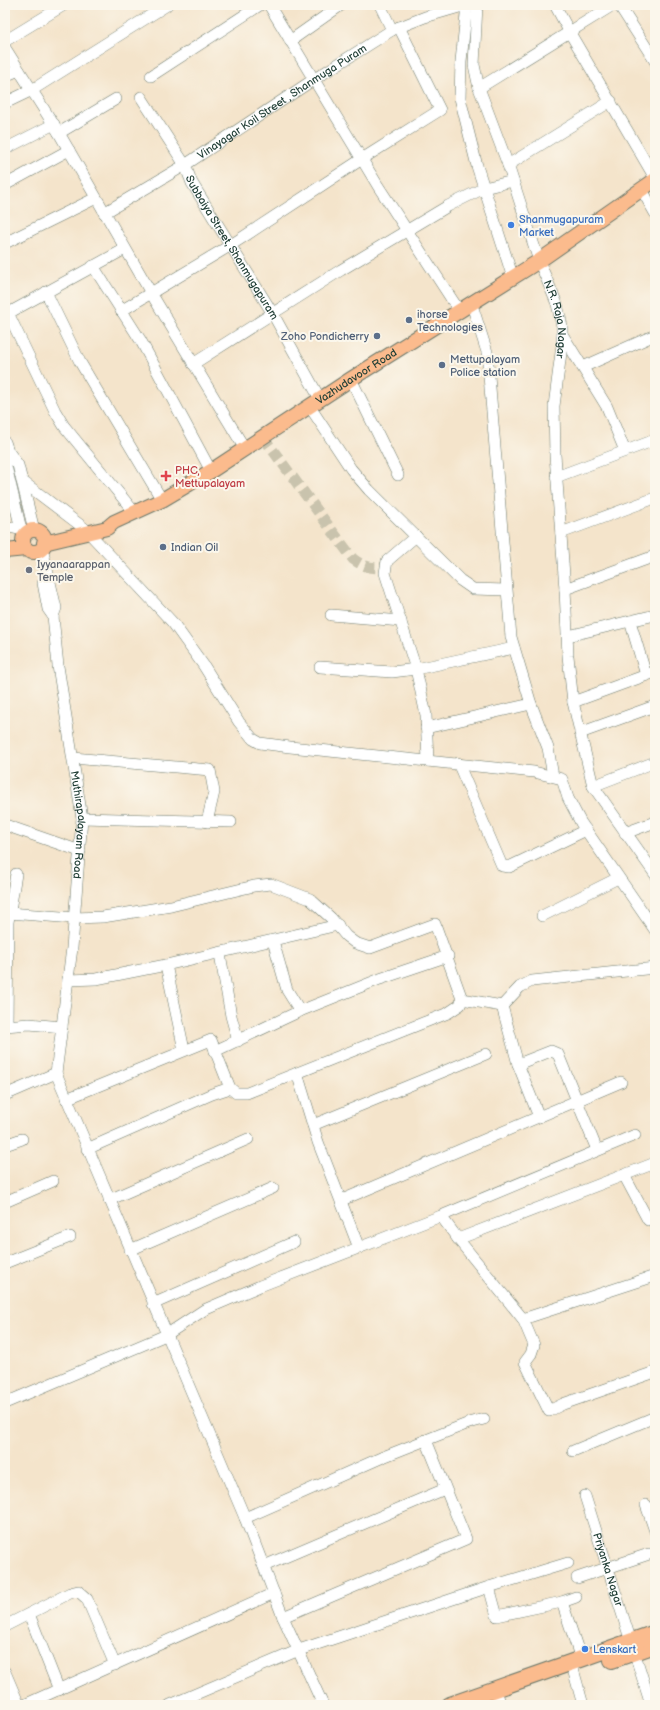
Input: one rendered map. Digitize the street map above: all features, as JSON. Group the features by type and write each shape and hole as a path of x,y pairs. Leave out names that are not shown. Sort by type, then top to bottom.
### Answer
{"highway":[{"path":"633,1647 655,1633"},
{"path":"482,1705 575,1665 633,1647 655,1645"},
{"path":"450,1705 498,1697"}],"main road":[{"name":"Vazhudavoor Road","path":"33,540 87,531 104,521 114,522 162,500 211,471 351,379 513,278 642,190 655,179"},
{"path":"5,541 33,540"},
{"path":"5,551 33,540"}],"street":[{"path":"64,5 5,47 56,128 125,249 245,449"},
{"path":"5,103 32,90 167,5"},
{"path":"152,76 260,5"},
{"path":"269,5 313,80 407,230 466,308 487,352 511,637 531,704 548,748 553,776"},
{"path":"290,41 341,5"},
{"path":"121,311 231,245 440,110 396,29 380,5"},
{"path":"467,5 461,61 460,98 484,188 513,278"},
{"name":"Vinayagar Koil Street , Shanmuga Puram","path":"104,213 185,165 313,80 396,29 467,5"},
{"name":"N.R. Raja Nagar","path":"477,5 474,65 479,88 514,181 539,261 557,304 562,334 562,345 556,380 554,429 556,477 568,636 568,656 573,702 593,786"},
{"path":"555,5 655,179"},
{"path":"479,88 613,5"},
{"path":"619,5 652,47 655,61"},
{"path":"5,76 19,70"},
{"name":"Subbaiya Street, Shanmugapuram","path":"141,97 185,165 192,183 273,314 315,403 351,469 416,536 469,587 506,590"},
{"path":"5,149 56,128 116,99"},
{"path":"508,165 611,101"},
{"path":"5,185 69,150"},
{"path":"193,364 407,230 484,188 514,181"},
{"path":"642,190 655,213"},
{"path":"5,243 96,198"},
{"path":"125,249 6,314 64,426 135,513"},
{"path":"93,266 141,341 211,471"},
{"path":"46,292 80,362 162,500"},
{"path":"562,334 607,407 625,451"},
{"path":"583,367 655,335"},
{"path":"351,379 398,475"},
{"path":"556,477 655,440"},
{"path":"6,447 18,465 33,540"},
{"path":"6,447 6,466 33,540"},
{"path":"22,480 87,531 173,623 204,666 239,722 253,739 260,743 290,747 428,760 553,776 562,779 568,798 586,830 655,930"},
{"path":"561,533 655,498"},
{"path":"5,526 33,540"},
{"path":"416,536 388,561 385,567 385,573 416,669 426,715 428,760"},
{"name":"Muthirapalayam Road","path":"33,540 48,609 53,616 58,666 73,758 81,822 68,980 56,1073"},
{"path":"565,589 655,556"},
{"path":"331,615 401,622"},
{"path":"568,636 655,615"},
{"path":"573,702 650,674 630,621"},
{"path":"320,666 392,672 416,669 514,648"},
{"path":"426,728 531,704"},
{"path":"580,733 655,706"},
{"path":"73,758 210,770 214,792 207,822"},
{"path":"655,762 593,786 655,874"},
{"path":"458,764 502,866 509,867 586,830"},
{"path":"81,822 231,822"},
{"path":"626,833 655,822"},
{"path":"5,824 80,848"},
{"path":"16,874 9,912 6,1025 30,1024 62,1027"},
{"path":"542,916 618,878"},
{"path":"9,912 74,918 103,917 171,906 254,886 271,884 310,899 355,944 370,948 435,924 448,956 462,999 460,1005 448,1013 248,1093 236,1093 230,1088 211,1040 66,1099"},
{"path":"68,980 96,979 166,965 220,954 338,926"},
{"path":"273,941 287,990 300,1012"},
{"path":"220,954 231,1016 238,1041"},
{"path":"215,1051 300,1012 380,979 448,956"},
{"path":"166,965 184,1050"},
{"path":"502,1006 520,987 532,981 655,968"},
{"path":"462,999 502,1006"},
{"path":"502,1006 518,1064 538,1116"},
{"path":"518,1064 551,1051 555,1052 561,1060 597,1150"},
{"path":"313,1125 486,1054"},
{"path":"5,1095 56,1073 87,1150 245,1518 283,1617 323,1705"},
{"path":"298,1073 313,1125 359,1248"},
{"path":"342,1200 621,1082"},
{"path":"87,1150 212,1094 230,1088"},
{"path":"5,1403 166,1335 204,1310 302,1269 442,1216 635,1135"},
{"path":"5,1145 22,1139"},
{"path":"109,1200 248,1139"},
{"path":"458,1239 655,1163"},
{"path":"624,1175 648,1220 655,1218"},
{"path":"5,1202 53,1181"},
{"path":"130,1250 273,1188"},
{"path":"442,1216 458,1239 524,1319 534,1345 531,1354 525,1362 549,1411 563,1404 655,1372"},
{"path":"5,1263 70,1237"},
{"path":"153,1304 294,1242"},
{"path":"524,1319 655,1276"},
{"path":"573,1451 655,1417"},
{"path":"245,1518 350,1471 426,1440 484,1419"},
{"path":"283,1617 466,1539 426,1440"},
{"path":"264,1566 445,1489"},
{"name":"Priyanka Nagar","path":"586,1496 651,1705"},
{"path":"646,1505 655,1530"},
{"path":"577,1578 608,1569 649,1554"},
{"path":"170,1705 299,1650 489,1587 568,1563"},
{"path":"489,1587 497,1616 562,1602 576,1597"},
{"path":"5,1626 70,1593 78,1591 83,1594 115,1664"},
{"path":"24,1705 274,1593"},
{"path":"562,1602 583,1705"},
{"path":"29,1614 59,1690"},
{"path":"5,1672 18,1705"}],"tunnel":[{"path":"263,437 353,559 368,567 385,567"}],"place":[{"name":"Shanmugapuram Market","path":"511,225"},
{"name":"ihorse Technologies","path":"409,320"},
{"name":"Zoho Pondicherry","path":"377,336"},
{"name":"Mettupalayam Police station","path":"442,365"},
{"name":"PHC, Mettupalayam","path":"166,476"},
{"name":"Indian Oil","path":"163,547"},
{"name":"Iyyanaarappan Temple","path":"29,570"},
{"name":"Lenskart","path":"585,1649"}]}
